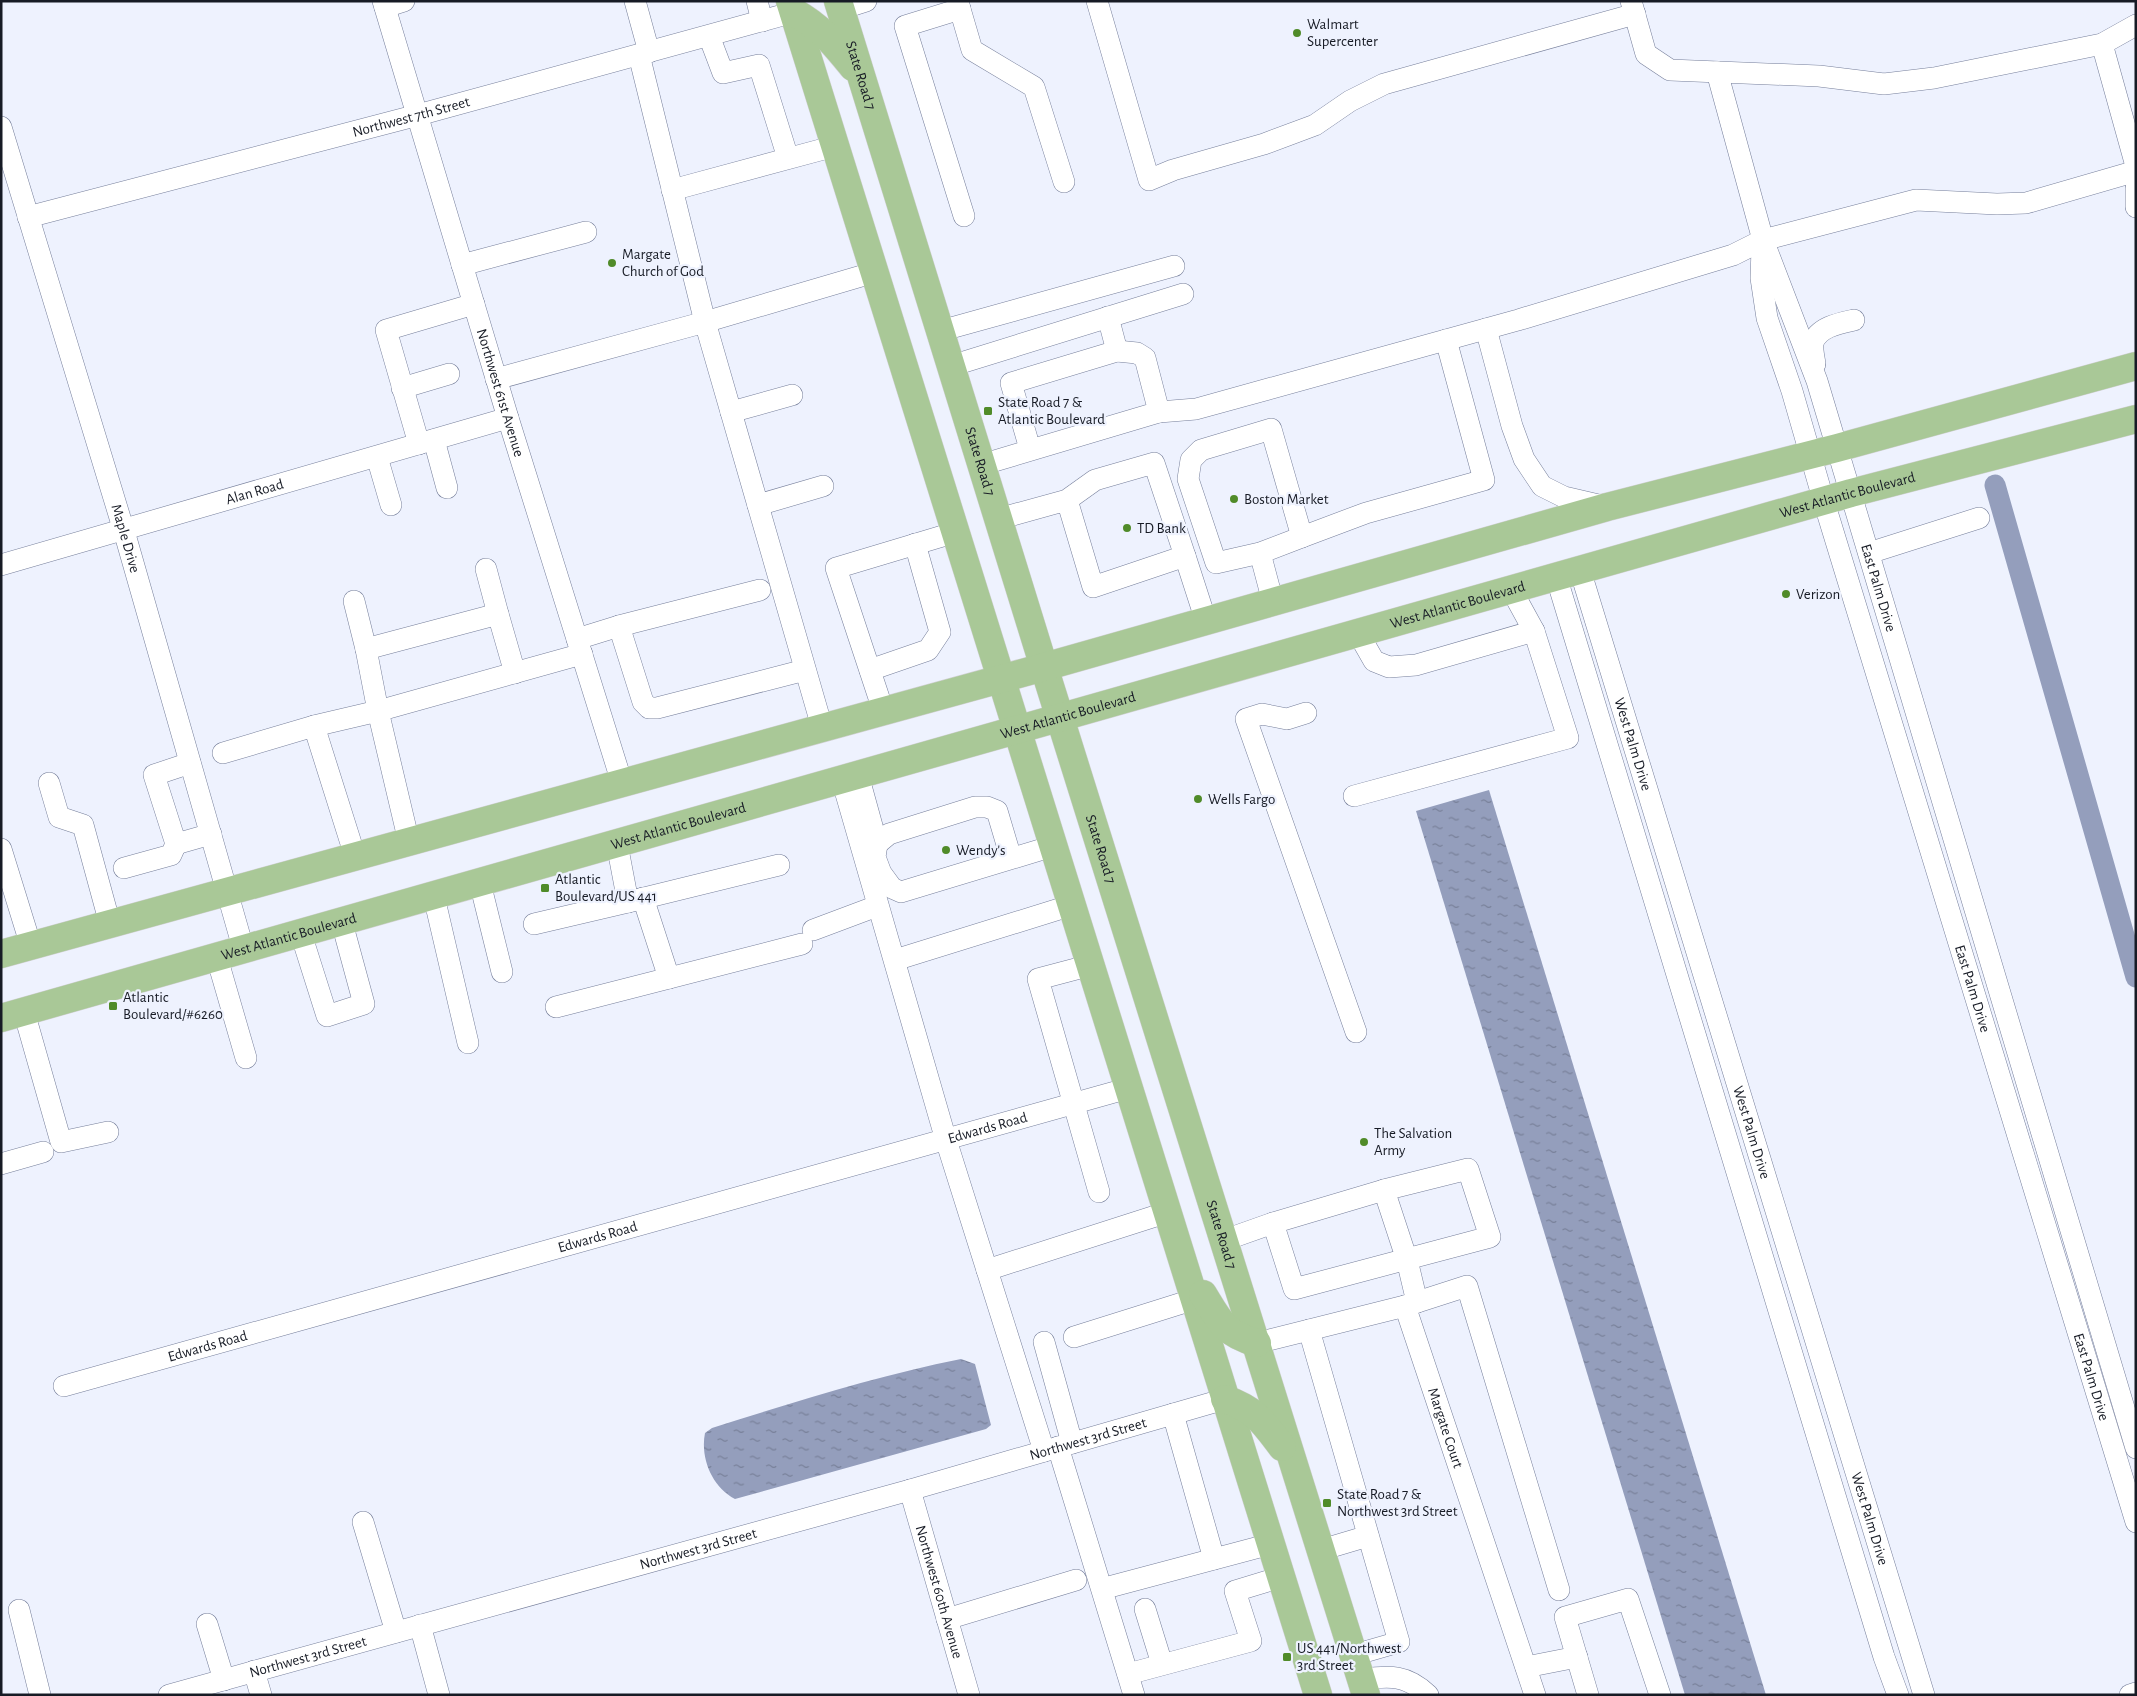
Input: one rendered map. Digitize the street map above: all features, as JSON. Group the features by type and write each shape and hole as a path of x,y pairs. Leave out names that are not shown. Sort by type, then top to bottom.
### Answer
{"main road":[{"name":"State Road 7","path":"843,3 862,78 981,465 1044,667 1062,717 1360,1676"},
{"path":"792,7 828,36 862,78"},
{"path":"792,7 1318,1695"},
{"path":"1,954 1002,677 1044,667 1607,508 1837,448 2136,366"},
{"name":"West Atlantic Boulevard","path":"12,1015 244,951 1851,493 2136,419"},
{"path":"1185,1265 1221,1324 1239,1338 1257,1343"},
{"path":"1225,1399 1242,1405 1259,1416 1292,1461"}],"street":[{"path":"635,1 672,190 705,322 822,727"},
{"path":"1097,1 1149,180 1173,170 1264,144 1315,125 1350,101 1384,84 1633,8 1646,54 1670,70 1819,76 1884,84 1934,78 2102,44 2136,25"},
{"name":"Northwest 61st Avenue","path":"391,3 418,115 462,265 622,783"},
{"path":"964,216 905,26 959,5 972,50 1034,87 1064,182"},
{"name":"Northwest 7th Street","path":"28,217 418,115 708,36 759,11 792,7"},
{"path":"708,36 723,73 759,65 788,158"},
{"path":"2102,44 2136,166"},
{"path":"1717,72 1763,240 1817,381"},
{"name":"Maple Drive","path":"1,127 124,531 244,951"},
{"path":"672,190 835,146"},
{"path":"981,465 1159,412 1196,409 1486,329 1733,255 1763,240 1916,200 1997,204 2026,203 2136,171"},
{"path":"2136,188 2136,206"},
{"path":"462,265 586,232"},
{"name":"East Palm Drive","path":"1763,240 1761,278 1767,318 1939,879 2127,1462 2136,1522"},
{"path":"940,331 1174,266"},
{"path":"496,379 705,322 875,272"},
{"path":"951,366 1182,294"},
{"path":"447,488 402,388 386,330 474,304"},
{"path":"1108,317 1117,351"},
{"path":"1817,381 1812,345 1816,336 1840,323 1854,320"},
{"path":"1486,329 1515,434 1524,459 1542,486 1564,497 1607,508"},
{"path":"1302,537 1272,429 1201,450 1191,460 1188,479 1216,563 1260,553 1366,513 1484,480 1446,340"},
{"path":"1030,449 1011,384 1117,351 1137,353 1145,358 1159,412"},
{"path":"402,388 449,374"},
{"name":"East Palm Drive","path":"1817,381 2136,1448"},
{"path":"731,412 792,395"},
{"name":"Alan Road","path":"1,565 124,531 508,418"},
{"path":"377,457 390,505"},
{"path":"998,519 1067,500 1095,480 1154,463 1206,621"},
{"path":"758,506 824,486"},
{"path":"1067,500 1093,587 1185,556"},
{"path":"1868,553 1979,518"},
{"path":"883,710 836,568 956,532"},
{"path":"870,670 928,650 940,632 915,544"},
{"path":"1260,553 1273,602"},
{"path":"486,569 514,673"},
{"name":"West Palm Drive","path":"1568,573 1612,677 1924,1695"},
{"name":"West Palm Drive","path":"1568,573 1587,684 1884,1657 1898,1695"},
{"path":"1856,607 1877,581"},
{"path":"1354,796 1568,738 1534,631 1511,589"},
{"path":"222,753 314,726 378,711 514,673 579,647 619,626 760,590"},
{"path":"354,600 409,842"},
{"path":"366,649 498,614"},
{"path":"619,626 643,702 649,708 657,708 805,670"},
{"path":"1358,633 1374,661 1389,667 1416,665 1534,631"},
{"path":"1587,684 1612,677"},
{"path":"1306,713 1288,718 1262,714 1246,719 1356,1032"},
{"path":"314,726 355,856"},
{"path":"124,868 171,855 176,844 154,775 190,763"},
{"path":"850,778 877,844 876,857 881,873 892,888 901,892 1053,846"},
{"path":"850,778 877,906 895,960 946,1140 987,1270 1058,1447 1134,1695"},
{"path":"49,782 59,817 83,825 110,924"},
{"path":"877,844 889,834 975,808 986,807 997,812 1011,858"},
{"path":"176,844 211,834"},
{"path":"617,844 636,900 668,978"},
{"path":"1,849 31,946"},
{"path":"534,924 779,865"},
{"path":"1939,879 1963,871"},
{"path":"480,883 502,972"},
{"path":"434,896 468,1043"},
{"path":"895,960 1072,905"},
{"path":"556,1007 668,978 807,937 877,906"},
{"path":"301,934 327,1016 364,1004 342,922"},
{"path":"216,958 246,1058"},
{"path":"1091,965 1038,979 1100,1192"},
{"path":"1690,1018 1714,1010"},
{"path":"12,1015 61,1142 108,1132"},
{"name":"Edwards Road","path":"64,1386 1129,1088"},
{"path":"1,1164 43,1152"},
{"path":"1225,1240 1273,1223 1384,1190 1468,1169 1490,1237 1294,1289 1273,1223"},
{"name":"Margate Court","path":"1384,1190 1407,1260 1411,1304 1535,1695"},
{"path":"987,1270 1168,1212"},
{"path":"1257,1343 1411,1304 1467,1286 1559,1590"},
{"path":"1074,1337 1195,1299"},
{"path":"1309,1330 1398,1642 1360,1676"},
{"path":"1044,1342 1058,1447"},
{"name":"Northwest 3rd Street","path":"169,1695 910,1490 1225,1399"},
{"path":"1173,1414 1214,1559"},
{"path":"1822,1452 1847,1444"},
{"name":"Northwest 60th Avenue","path":"910,1490 969,1695"},
{"path":"363,1522 396,1632"},
{"path":"1321,1550 1368,1536"},
{"path":"1109,1587 1271,1544"},
{"path":"1128,1674 1251,1641 1235,1591 1281,1577"},
{"path":"947,1619 1076,1580"},
{"path":"1588,1695 1565,1617 1628,1599 1660,1695"},
{"path":"19,1610 40,1695"},
{"path":"1145,1610 1162,1664"},
{"path":"208,1624 224,1680"},
{"path":"420,1625 439,1695"},
{"path":"1526,1667 1577,1657"},
{"path":"254,1671 261,1695"},
{"path":"1360,1676 1390,1676 1405,1679 1420,1687 1428,1695"},
{"path":"2130,1695 2136,1693"}],"water":[{"path":"1489,790 1766,1695 1685,1695 1416,811"},
{"path":"961,1359 975,1364 991,1425 986,1429 735,1499 720,1487 706,1462 704,1452 705,1433 712,1428 867,1381"}],"waterway":[{"path":"1995,485 2136,977"}],"place":[{"name":"Walmart Supercenter","path":"1297,33"},
{"name":"Margate Church of God","path":"612,263"},
{"name":"State Road 7 & Atlantic Boulevard","path":"988,411"},
{"name":"Boston Market","path":"1234,499"},
{"name":"TD Bank","path":"1127,528"},
{"name":"Verizon","path":"1786,594"},
{"name":"Wells Fargo","path":"1198,799"},
{"name":"Wendy's","path":"946,850"},
{"name":"Atlantic Boulevard/US 441","path":"545,888"},
{"name":"Atlantic Boulevard/#6260","path":"113,1006"},
{"name":"The Salvation Army","path":"1364,1142"},
{"name":"State Road 7 & Northwest 3rd Street","path":"1327,1503"},
{"name":"US 441/Northwest 3rd Street","path":"1287,1657"}]}
